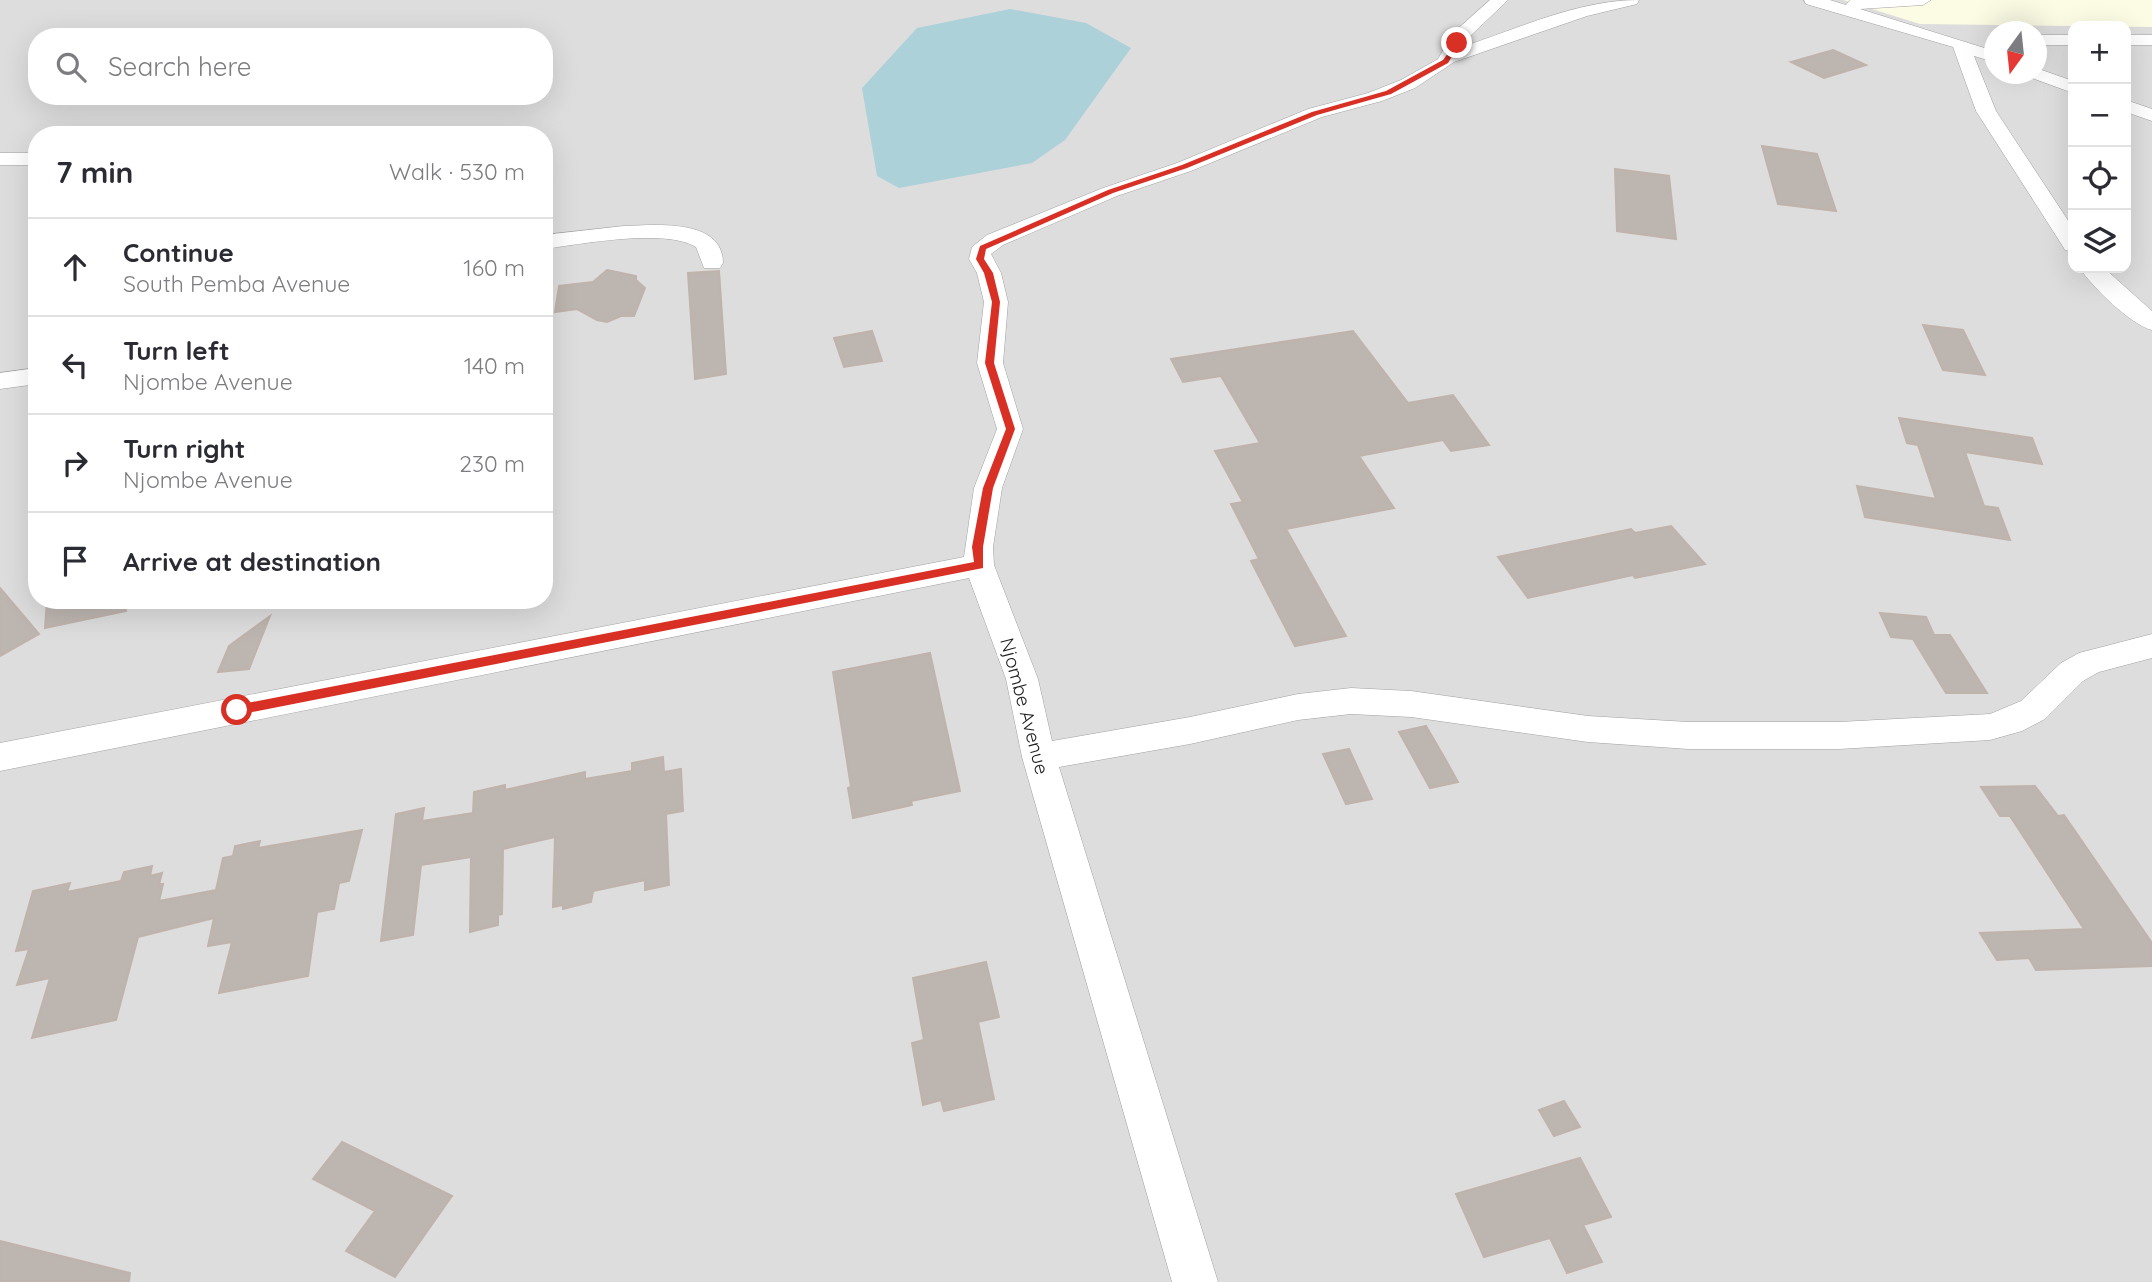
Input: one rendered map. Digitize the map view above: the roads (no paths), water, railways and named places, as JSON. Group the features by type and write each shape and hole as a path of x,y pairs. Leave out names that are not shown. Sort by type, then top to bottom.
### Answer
{"street":[{"name":"Njombe Avenue","path":"1188,1276 1039,757 1021,679 979,565 978,547 988,488 1010,429 990,363 996,302 989,273 980,259 983,247 1110,192 1184,167 1315,113 1388,92 1423,76 1449,58 1459,37 1479,16 1500,0"},
{"path":"1449,58 1571,15 1631,0"},
{"path":"1817,1 1923,0"},
{"path":"1817,1 1984,53"},
{"path":"2047,40 2068,40"},
{"path":"2131,40 2152,40"},
{"path":"1961,44 1984,42"},
{"path":"1961,44 1986,111 2068,238"},
{"path":"2047,77 2068,85"},
{"path":"2131,108 2152,115"},
{"path":"0,159 28,159"},
{"path":"553,242 629,233 690,236 700,239 710,249 712,263"},
{"path":"2096,273 2152,323"},
{"path":"0,381 28,377"},
{"path":"0,757 979,565"},
{"path":"1039,757 1163,736 1293,709 1351,701 1431,706 1560,726 1662,734 1810,735 1990,727 2010,722 2033,710 2072,672 2090,662 2152,646"}],"water":[{"path":"1010,9 1086,23 1131,48 1065,140 1032,163 899,188 877,176 862,88 917,28"}]}
